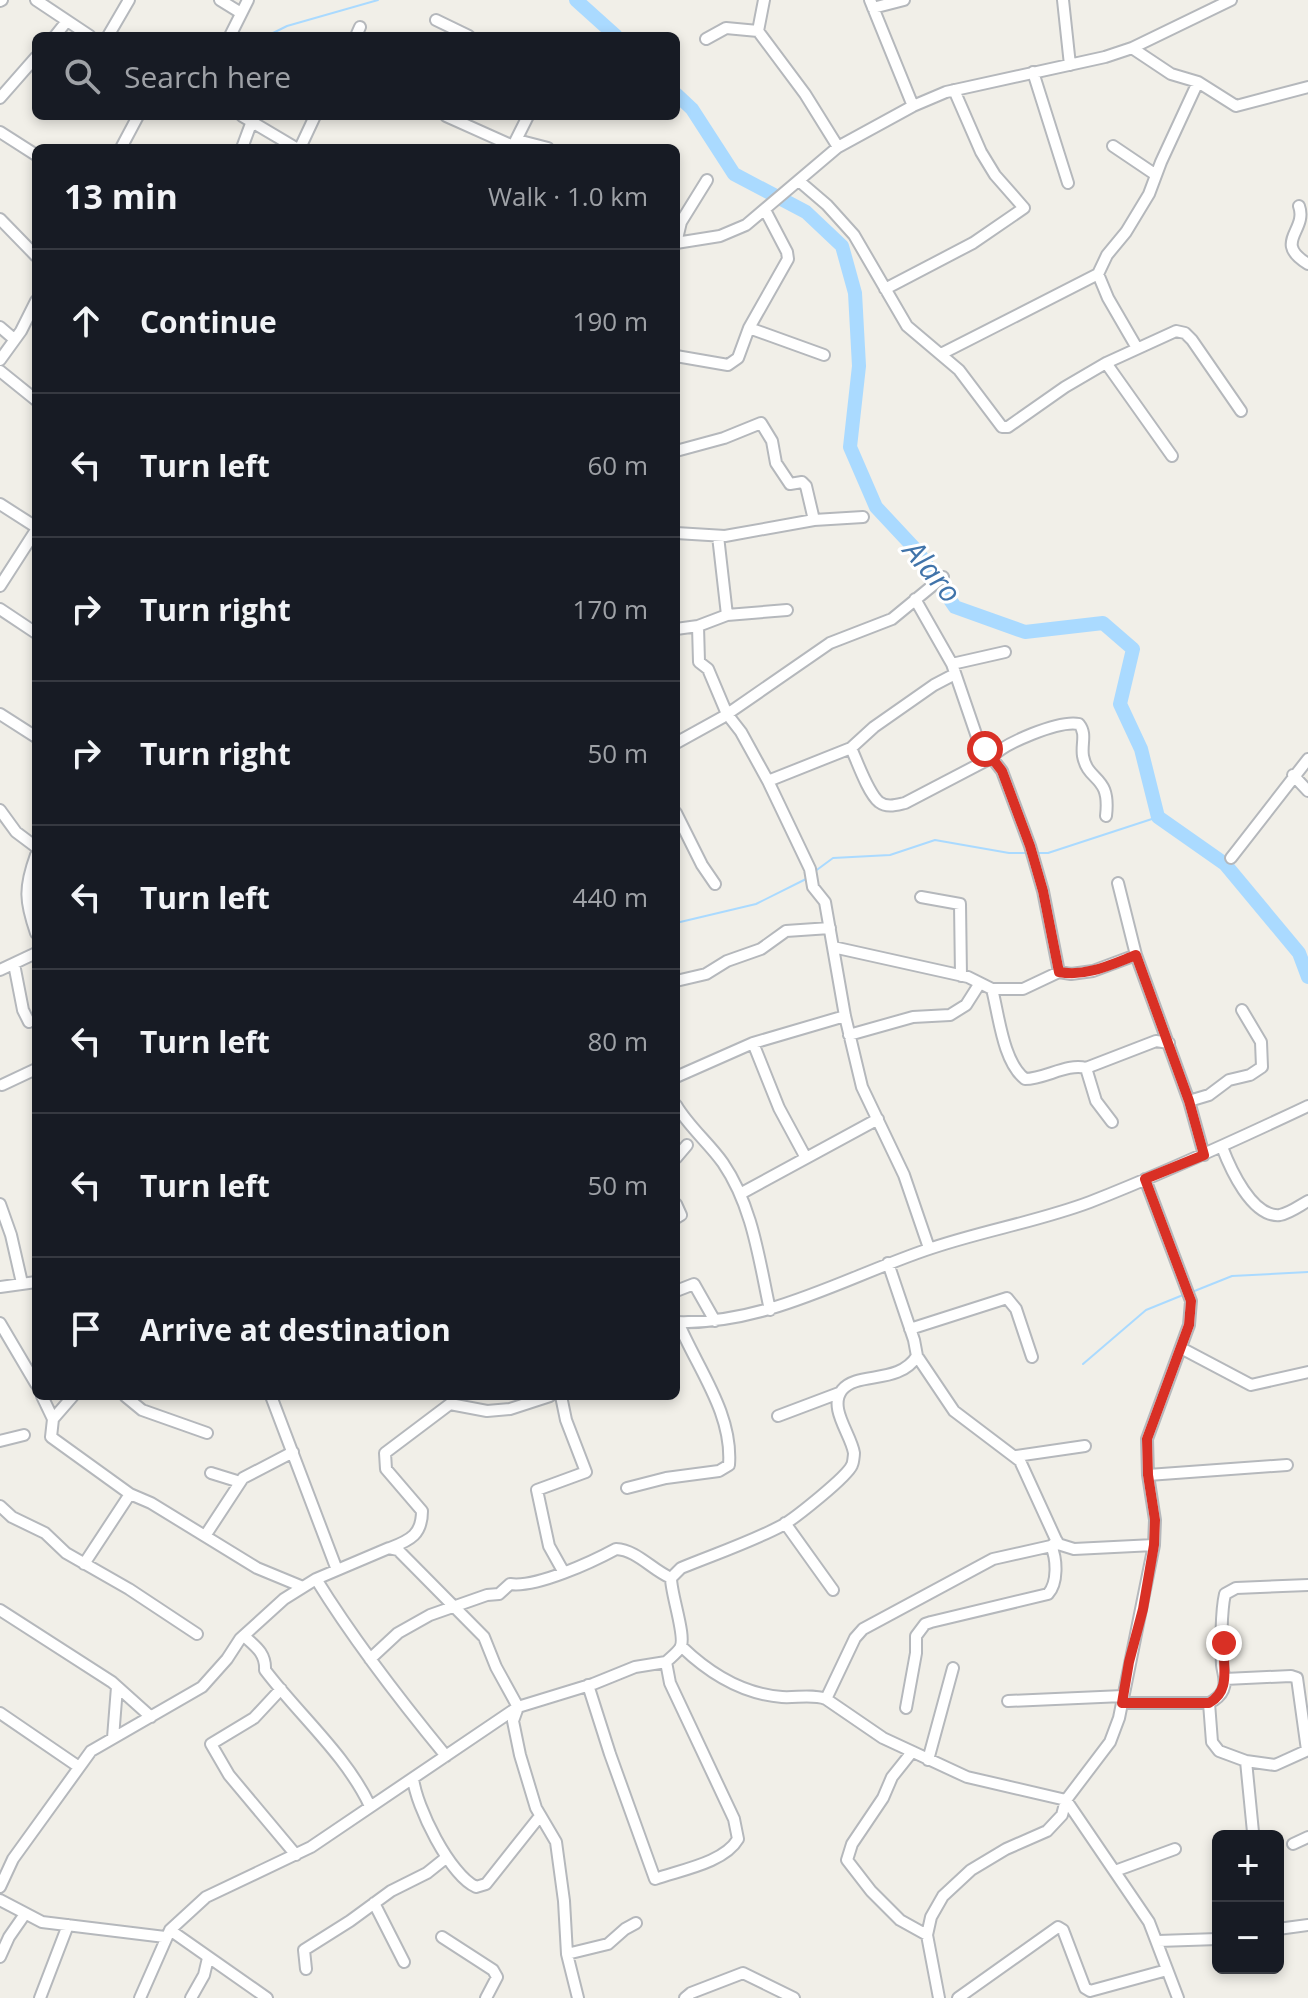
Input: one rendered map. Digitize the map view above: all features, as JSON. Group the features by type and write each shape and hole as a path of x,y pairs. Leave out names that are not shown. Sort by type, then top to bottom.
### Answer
{"street":[{"path":"36,0 84,32"},
{"path":"110,32 129,0"},
{"path":"220,0 241,13"},
{"path":"232,32 248,0"},
{"path":"904,0 872,4 913,106"},
{"path":"1063,0 1070,65"},
{"path":"680,242 738,230 838,147 913,106 954,90 1132,48 1231,0"},
{"path":"762,1 758,31 805,94 838,147"},
{"path":"436,20 461,32"},
{"path":"58,32 67,21"},
{"path":"706,39 726,28 758,31"},
{"path":"1132,48 1171,74 1198,82 1236,106 1308,87"},
{"path":"2,91 32,61"},
{"path":"1033,72 1068,183"},
{"path":"941,354 1098,274 1107,255 1126,232 1149,194 1198,82"},
{"path":"885,289 973,243 1024,208 995,175 981,152 954,90"},
{"path":"123,144 136,120"},
{"path":"243,144 247,120"},
{"path":"249,120 291,144"},
{"path":"300,144 313,120"},
{"path":"455,120 512,144"},
{"path":"514,144 526,120"},
{"path":"0,132 32,152"},
{"path":"1113,146 1156,175"},
{"path":"680,228 684,214 707,180"},
{"path":"799,181 827,205 854,235 907,326 959,370 1006,428 1106,363 1176,331 1185,333 1241,411"},
{"path":"1299,206 1302,213 1292,238 1292,247 1295,256 1308,264"},
{"path":"680,357 728,365 735,363 749,328 788,259 765,210"},
{"path":"0,219 32,252"},
{"path":"1098,274 1137,348"},
{"path":"0,360 32,309"},
{"path":"0,327 14,339"},
{"path":"749,328 824,355"},
{"path":"1106,363 1172,456"},
{"path":"0,371 32,397"},
{"path":"680,450 724,438 761,423 772,441 776,463 790,484 802,482 806,486 814,520"},
{"path":"0,504 32,525"},
{"path":"680,533 741,534 814,520 863,517"},
{"path":"0,586 32,534"},
{"path":"718,536 727,615"},
{"path":"680,741 727,714 830,643 885,623 943,577"},
{"path":"915,599 953,669 978,740 1002,771 1043,891 1059,972"},
{"path":"0,609 32,630"},
{"path":"680,628 698,626 727,615 787,610"},
{"path":"698,626 699,662 708,669 727,714 741,732 768,781 810,869 813,887 825,902 845,1016 862,1087 904,1175 929,1248"},
{"path":"768,781 851,748 874,727 953,669 1005,652"},
{"path":"0,714 32,734"},
{"path":"851,748 884,804 905,803 1023,738 1072,723 1079,724 1084,731 1083,757 1106,790 1106,816"},
{"path":"1231,858 1308,759"},
{"path":"1293,775 1308,791"},
{"path":"0,810 3,823 32,844"},
{"path":"680,825 715,884"},
{"path":"32,881 26,902 32,921"},
{"path":"1118,883 1136,955 1189,1101 1204,1155"},
{"path":"921,897 960,904 961,976"},
{"path":"680,980 706,974 727,961 761,949 786,931 830,928"},
{"path":"833,947 961,976 992,989 1023,989 1059,972 1093,971 1136,955"},
{"path":"0,970 32,955"},
{"path":"14,964 23,1010 29,1022"},
{"path":"849,1035 913,1017 950,1015 966,1005 980,983"},
{"path":"992,989 1009,1058 1016,1072 1025,1079 1037,1079 1078,1066 1086,1068 1156,1041 1169,1043"},
{"path":"1189,1101 1209,1095 1229,1080 1250,1075 1262,1067 1261,1042 1242,1010"},
{"path":"680,1075 753,1043 845,1016"},
{"path":"753,1043 779,1108 806,1158"},
{"path":"1086,1068 1096,1101 1112,1122"},
{"path":"1,1082 32,1070"},
{"path":"680,1322 715,1321 770,1310 929,1248 1088,1203 1204,1155 1308,1106"},
{"path":"680,1110 722,1162 740,1194 750,1221 770,1310"},
{"path":"740,1194 878,1119"},
{"path":"680,1153 687,1145"},
{"path":"1222,1147 1233,1174 1264,1212 1277,1215 1308,1201"},
{"path":"927,1998 938,1994 927,1935 931,1917 943,1896 971,1870 1006,1849 1047,1831 1062,1815 1066,1800 1110,1742 1122,1700 1154,1545 1155,1520 1148,1475 1147,1439 1189,1325 1191,1301 1145,1179"},
{"path":"0,1204 22,1283"},
{"path":"888,1263 917,1356 954,1411 1016,1456 1030,1479 1054,1544 1054,1581 1048,1594 931,1622 921,1628 916,1636 906,1708"},
{"path":"0,1287 32,1282"},
{"path":"680,1289 694,1284 715,1321"},
{"path":"910,1329 1007,1298 1016,1309 1032,1357"},
{"path":"0,1323 32,1377"},
{"path":"627,1488 666,1478 719,1471 729,1465 730,1455 718,1402 680,1328"},
{"path":"1181,1348 1251,1385 1308,1372"},
{"path":"778,1416 839,1393 849,1383 879,1378 908,1367 917,1356"},
{"path":"671,1578 681,1568 785,1523 842,1477 852,1465 854,1455 837,1409 839,1393"},
{"path":"44,1400 53,1419"},
{"path":"70,1400 53,1419 51,1437 130,1494 257,1568 303,1587"},
{"path":"130,1400 142,1410 207,1433"},
{"path":"273,1400 337,1570"},
{"path":"0,1887 13,1859 91,1751 202,1687 244,1636 284,1599 316,1579 406,1542 418,1534 422,1511 386,1469 385,1453 398,1441 450,1404 487,1411 510,1409 538,1400"},
{"path":"562,1400 566,1420 586,1472 537,1490 549,1546 563,1571"},
{"path":"0,1441 24,1435"},
{"path":"1016,1456 1085,1446"},
{"path":"205,1536 240,1482 293,1452"},
{"path":"1148,1475 1287,1465"},
{"path":"211,1473 240,1482"},
{"path":"84,1564 130,1494"},
{"path":"1,1510 45,1533 66,1553 129,1589 197,1634"},
{"path":"785,1523 833,1590"},
{"path":"405,1554 406,1542"},
{"path":"826,1699 855,1638 863,1629 993,1559 1054,1544 1074,1549 1154,1545"},
{"path":"389,1548 405,1554 451,1607 465,1616 484,1637 518,1707 513,1721 520,1755 540,1816 556,1842 567,1954 578,1998"},
{"path":"370,1659 398,1633 451,1607 499,1594 510,1584 522,1586 621,1549 671,1578"},
{"path":"140,1998 168,1933 206,1897 296,1855 518,1707 635,1667 666,1662 682,1647 683,1636 674,1608 671,1578"},
{"path":"316,1579 370,1659 446,1756"},
{"path":"1008,1701 1209,1703 1218,1698 1224,1689 1222,1607 1229,1590 1308,1585"},
{"path":"0,1610 117,1687 151,1717"},
{"path":"244,1636 259,1649 265,1659 265,1670 363,1789 370,1806"},
{"path":"682,1647 715,1674 745,1690 771,1696 804,1699 817,1696 826,1699 883,1738 967,1777 1066,1800 1149,1922 1178,1998"},
{"path":"588,1685 655,1879 715,1857 734,1846 738,1839 734,1819 670,1683 666,1662"},
{"path":"928,1760 953,1668"},
{"path":"1209,1703 1212,1742 1219,1751 1246,1761 1275,1765 1308,1750 1297,1678 1225,1679"},
{"path":"113,1738 117,1687"},
{"path":"281,1689 254,1718 211,1744 229,1775 296,1855"},
{"path":"0,1713 79,1767"},
{"path":"912,1752 892,1777 883,1798 852,1844 847,1860 871,1891 900,1920 927,1935"},
{"path":"1246,1761 1253,1830"},
{"path":"413,1778 414,1793 426,1822 447,1857 469,1884 476,1887 486,1884 540,1816"},
{"path":"1293,1844 1308,1837"},
{"path":"1115,1871 1175,1849"},
{"path":"306,1969 304,1950 374,1903 427,1873 447,1857"},
{"path":"0,1900 35,1921 168,1933 267,1998"},
{"path":"374,1903 404,1962"},
{"path":"0,1957 25,1914"},
{"path":"567,1954 608,1944 636,1923"},
{"path":"40,1998 68,1925"},
{"path":"1284,1928 1308,1925"},
{"path":"958,1998 1058,1927 1063,1930 1085,1988 1090,1991 1167,1970"},
{"path":"442,1937 493,1970 497,1977 486,1998"},
{"path":"1158,1941 1212,1939"},
{"path":"191,1998 204,1975 208,1958"},
{"path":"685,1998 743,1973 794,1998"}],"waterway":[{"path":"275,32 378,0"},
{"name":"Alaro","path":"576,0 612,32"},
{"name":"Alaro","path":"680,98 692,109 734,174 806,212 842,246 855,293 859,366 850,447 876,507 918,552 955,607 1025,632 1103,623 1133,649 1120,704 1141,749 1158,817 1225,864 1299,953 1308,977"},
{"path":"1038,853 1048,853 1158,817"},
{"path":"814,872 833,858 890,855 935,840 1009,853 1028,853"},
{"path":"680,922 756,904 806,879"},
{"path":"1192,1292 1232,1276 1308,1272"},
{"path":"1083,1364 1146,1310 1183,1295"}],"route":[{"path":"985,749 1002,771 1030,846 1043,891 1059,972 1093,971 1136,955 1189,1101 1204,1155 1145,1179 1191,1301 1189,1325 1147,1439 1148,1475 1155,1520 1154,1545 1122,1703 1209,1703 1218,1698 1224,1689 1224,1643"}]}
